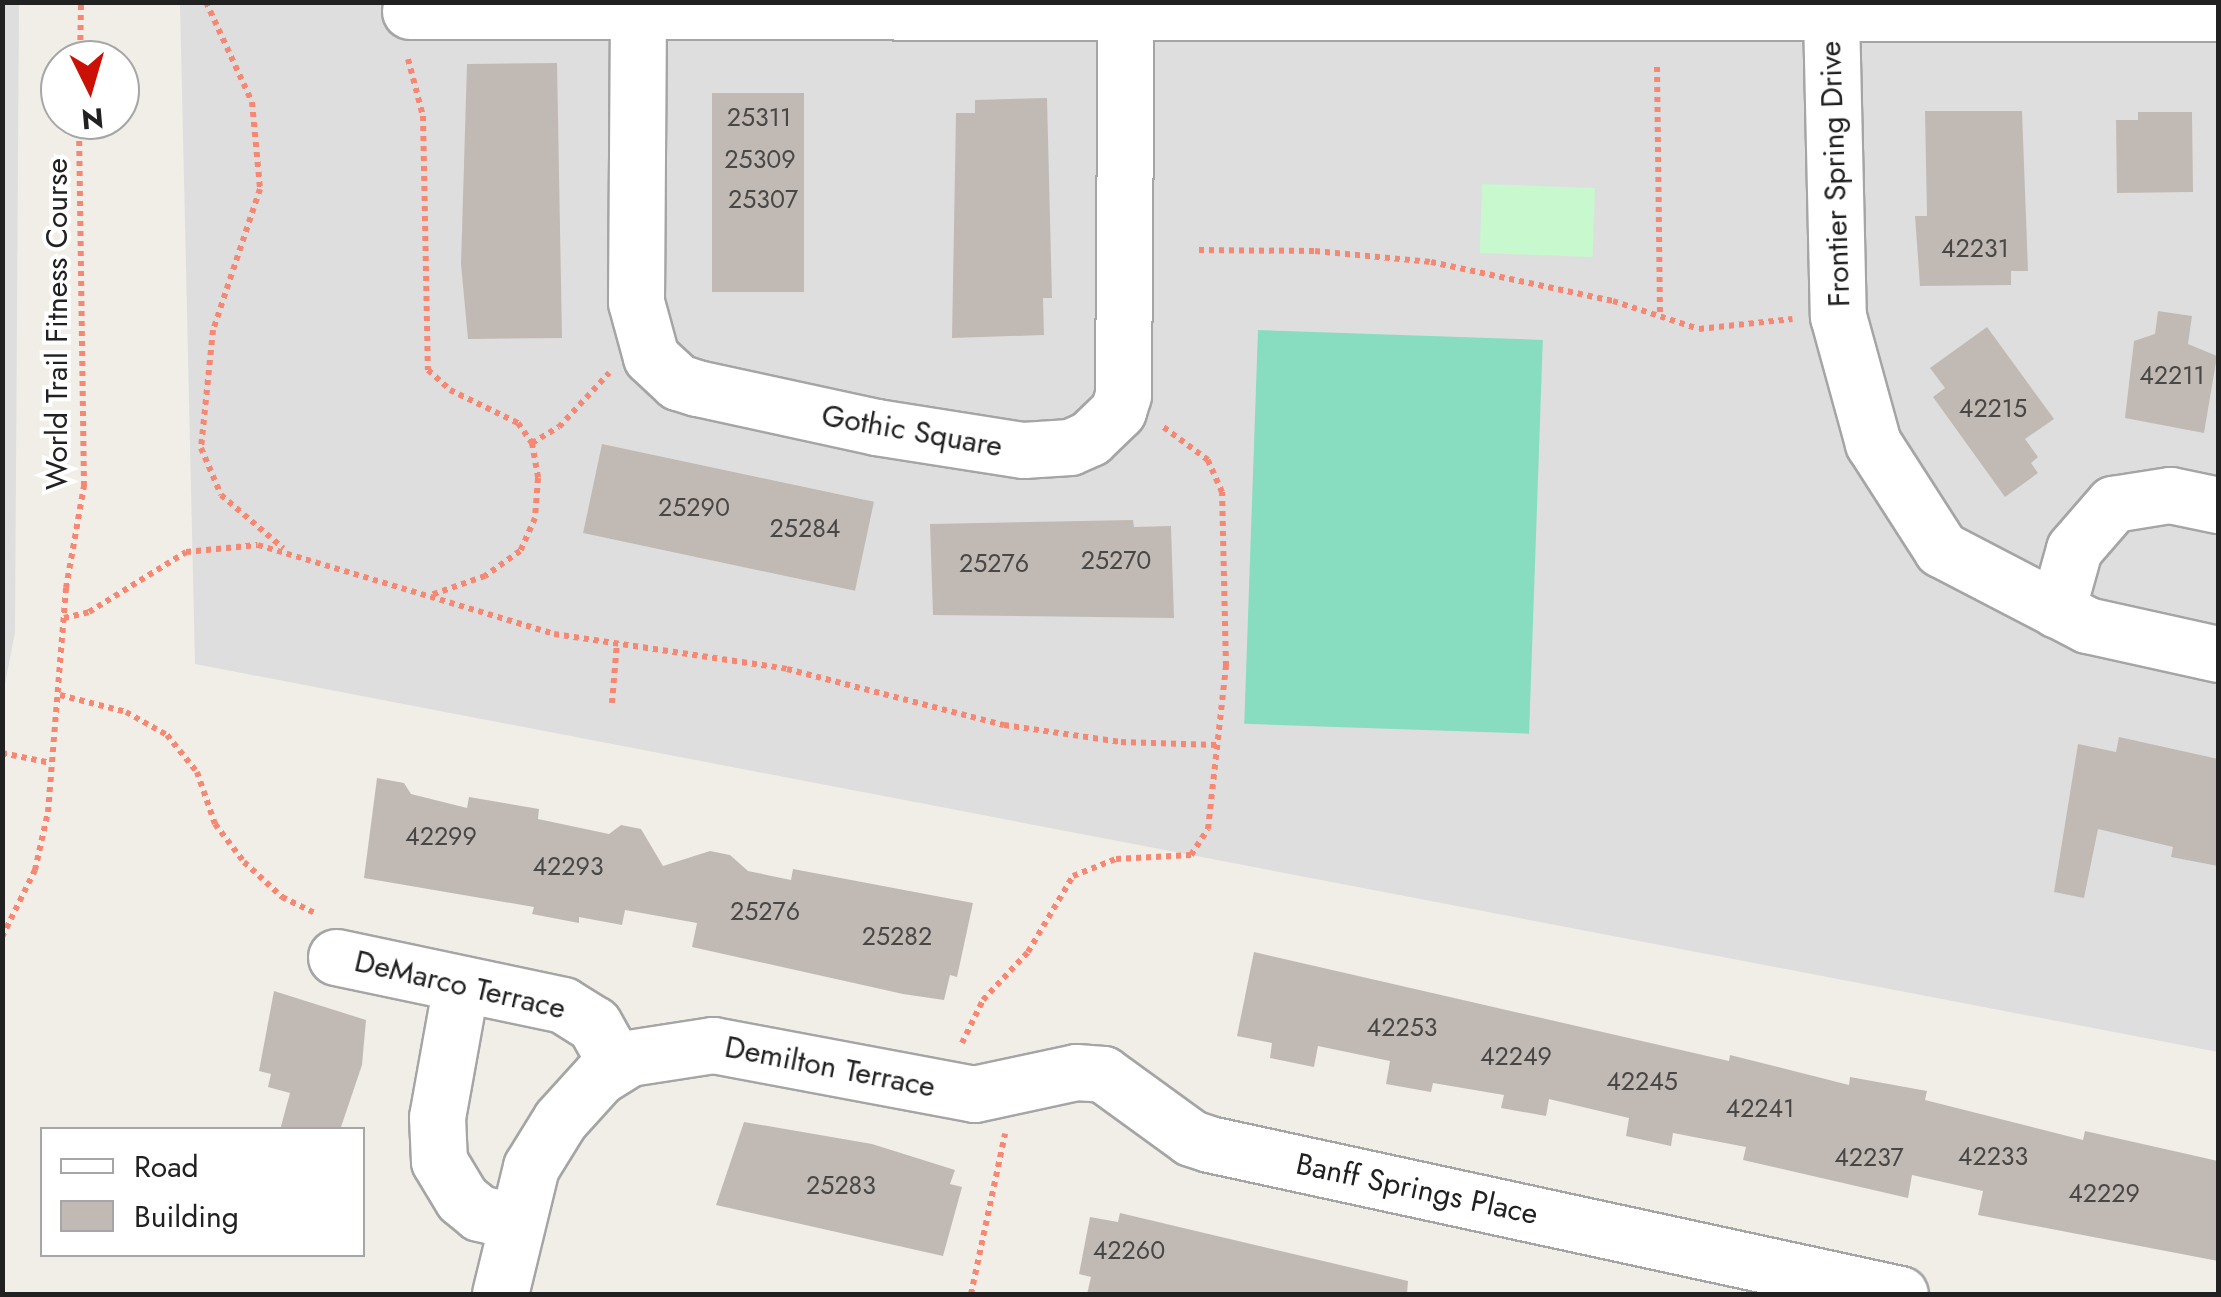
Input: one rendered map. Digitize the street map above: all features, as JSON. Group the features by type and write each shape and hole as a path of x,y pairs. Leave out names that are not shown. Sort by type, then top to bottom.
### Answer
{"street":[{"name":"Gothic Square","path":"638,13 636,302 651,357 678,382 697,388 876,427 1023,450 1070,447 1090,438 1118,411 1124,395 1126,11"},
{"path":"406,30 638,13 2218,13"},
{"name":"Frontier Spring Drive","path":"1831,15 1838,316 1873,443 1941,549 2087,625 2218,654"},
{"path":"2057,610 2074,549 2113,504 2170,495 2218,504"},
{"name":"DeMarco Terrace","path":"329,937 461,984 580,1012 594,1024 617,1064"},
{"path":"461,984 436,1118 439,1161 448,1181 479,1213 513,1221"},
{"name":"Demilton Terrace","path":"617,1064 687,1047 737,1046 956,1072"},
{"path":"500,1294 513,1221 546,1139 617,1064"},
{"name":"Banff Springs Place","path":"956,1072 1019,1087 1076,1072 1103,1074 1191,1138 1210,1144 1900,1294"}],"path":[{"path":"80,40 81,2"},
{"path":"206,2 252,102 260,189 212,330 201,448 221,496 284,550"},
{"path":"406,30 423,116 428,370 450,390 508,414 532,443 536,508 520,552 485,576 430,595"},
{"path":"1657,67 1660,317"},
{"name":"World Trail Fitness Course","path":"2,937 35,870 60,695 64,618 84,486 80,140"},
{"path":"1199,250 1316,250 1431,262 1717,330 1802,318"},
{"path":"532,443 558,426 617,368"},
{"path":"956,1072 983,1000 1028,952 1073,876 1116,859 1191,855 1202,844 1226,666 1222,492 1208,460 1148,419"},
{"path":"64,618 90,612 186,552 246,544 284,550 536,629 787,669 1004,725 1122,742 1216,745"},
{"path":"612,703 617,642"},
{"path":"60,695 126,712 167,735 197,772 216,824 244,862 329,937"},
{"path":"2,753 51,764"},
{"path":"971,1294 1019,1087"}],"shaded area":[{"path":"19,2 15,632 3,694 2,3"},
{"path":"180,3 2218,3 2218,1052 195,664"}],"green space":[{"path":"1482,184 1595,188 1593,257 1480,253"},
{"path":"1258,330 1543,340 1529,734 1244,724"}],"building":[{"path":"557,63 562,338 468,339 461,264 467,64"},
{"path":"712,93 804,93 804,292 712,292"},
{"path":"1047,98 1052,298 1043,298 1044,335 952,338 956,113 975,113 975,100"},
{"path":"1925,111 2022,111 2028,271 2011,271 2011,285 1920,286 1915,216 1927,216"},
{"path":"2138,112 2192,112 2193,192 2117,193 2116,120 2138,120"},
{"path":"2158,311 2192,316 2188,344 2217,356 2204,433 2125,418 2134,341 2155,334"},
{"path":"1987,327 2054,419 2025,439 2038,457 2031,463 2038,473 2005,497 1933,397 1945,388 1930,368"},
{"path":"602,444 874,502 855,591 583,533"},
{"path":"1133,520 1134,527 1171,526 1174,618 933,615 930,524"},
{"path":"2119,737 2218,759 2218,866 2171,857 2173,847 2098,829 2084,898 2054,892 2078,744 2116,752"},
{"path":"377,778 404,783 411,794 467,808 469,797 539,809 538,819 609,834 621,825 641,829 663,866 710,851 730,855 748,871 791,880 793,869 973,903 957,977 950,975 944,1000 903,994 692,947 697,923 625,910 622,925 579,917 579,923 532,914 534,907 364,878"},
{"path":"1254,952 1729,1061 1730,1055 1849,1085 1850,1077 1927,1091 1925,1100 2083,1140 2085,1131 2218,1161 2218,1261 1978,1215 1983,1191 1912,1175 1908,1198 1743,1160 1746,1147 1673,1133 1671,1146 1626,1136 1629,1118 1549,1099 1546,1116 1501,1108 1504,1095 1433,1083 1431,1092 1386,1084 1390,1061 1318,1046 1314,1067 1270,1058 1272,1043 1237,1036"},
{"path":"274,991 366,1020 362,1065 341,1127 281,1127 290,1093 268,1087 271,1074 259,1071"},
{"path":"744,1122 872,1144 955,1170 950,1184 962,1187 943,1256 716,1205"},
{"path":"1120,1213 1408,1281 1407,1294 1087,1294 1091,1277 1079,1274 1090,1217 1118,1222"}]}
